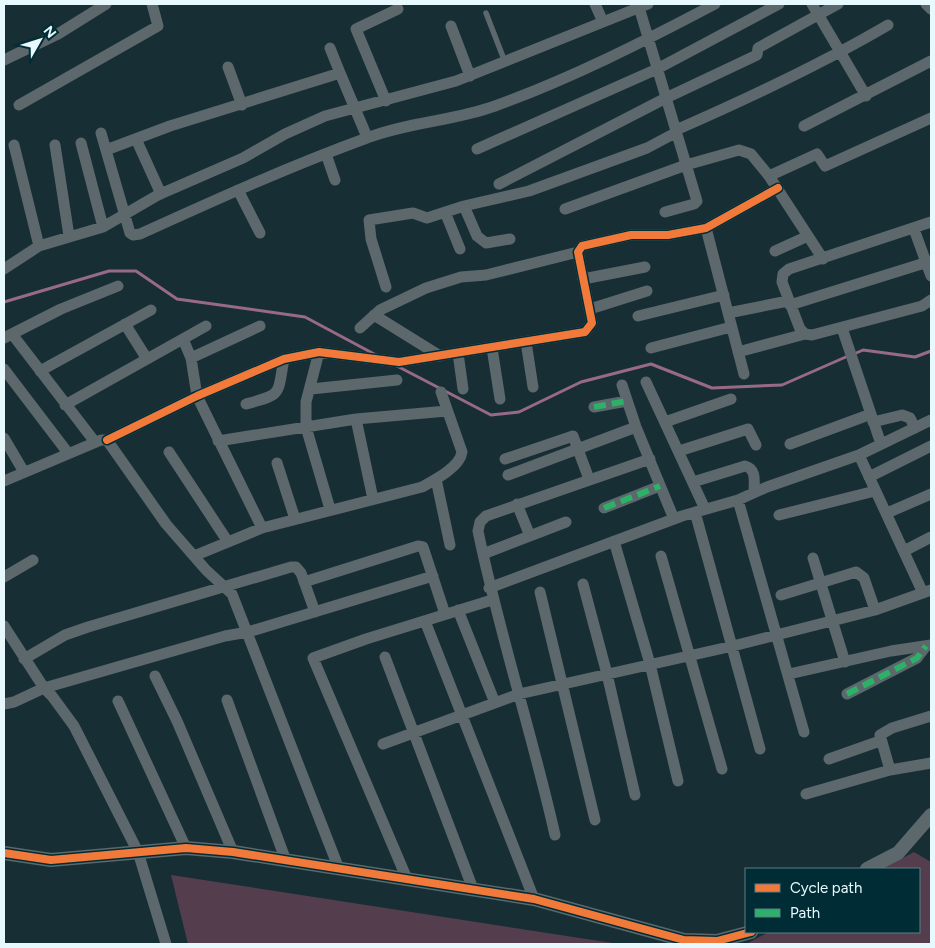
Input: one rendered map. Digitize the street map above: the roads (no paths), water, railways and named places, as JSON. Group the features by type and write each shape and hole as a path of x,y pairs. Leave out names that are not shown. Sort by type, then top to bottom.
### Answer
{"street":[{"path":"4,60 58,34 106,4"},
{"path":"19,105 158,26 152,4"},
{"path":"595,4 604,22"},
{"path":"101,132 130,233 133,235 140,234 238,190 367,137 389,130 494,106 648,39 715,4"},
{"path":"477,149 657,69 779,4"},
{"path":"812,4 866,96"},
{"path":"499,184 666,98 757,55 758,48 838,4"},
{"path":"926,4 931,10"},
{"path":"4,269 39,246 103,226 161,194 243,158 285,134 326,116 386,101 470,76 604,22 641,5 648,39 697,201 694,204 665,212"},
{"path":"386,101 356,29 398,9"},
{"path":"386,287 371,239 369,220 413,213 428,218 464,206 529,191 647,148 676,131 841,53 888,25"},
{"path":"451,26 470,76"},
{"path":"330,48 367,137"},
{"path":"804,126 866,96 914,68 931,61"},
{"path":"228,67 242,105"},
{"path":"106,150 170,126 340,73"},
{"path":"769,176 817,154 825,166 931,118"},
{"path":"136,139 161,194"},
{"path":"81,143 103,226"},
{"path":"14,145 39,246"},
{"path":"56,145 69,236"},
{"path":"565,209 686,165 739,150 751,154 769,176 822,259"},
{"path":"326,154 335,180"},
{"path":"360,328 374,315 412,294 446,281 461,277 486,275 578,252 582,246 631,235 668,235 706,228 778,188"},
{"path":"238,190 260,233"},
{"path":"464,206 477,236 486,243 510,239"},
{"path":"445,212 460,249"},
{"path":"805,334 800,330 789,303 782,282 783,274 789,269 931,222"},
{"path":"706,228 724,295 730,327 744,374"},
{"path":"914,229 929,262 931,276"},
{"path":"775,251 808,236"},
{"path":"4,481 101,441 197,396 284,359 319,352 399,362 585,332 592,323 578,252"},
{"path":"728,313 789,303 929,262"},
{"path":"584,279 645,267"},
{"path":"118,286 61,309 8,336 40,371 65,405 101,441 166,524 194,556 232,594 339,869"},
{"path":"590,309 647,291"},
{"path":"638,316 724,295"},
{"path":"738,352 805,334 812,335 842,328 922,306 931,300"},
{"path":"40,371 151,310"},
{"path":"374,315 440,356"},
{"path":"124,324 147,359"},
{"path":"65,405 206,326"},
{"path":"191,358 260,326"},
{"path":"651,348 730,327"},
{"path":"842,328 881,444"},
{"path":"183,339 191,358 197,396 262,528"},
{"path":"526,342 533,387"},
{"path":"492,348 500,399"},
{"path":"319,352 311,389 306,402 306,427 330,510"},
{"path":"458,354 463,389"},
{"path":"246,404 273,396 278,390 284,359"},
{"path":"4,369 68,454"},
{"path":"311,389 397,380"},
{"path":"646,382 693,482 760,749"},
{"path":"622,385 636,427 674,518"},
{"path":"194,556 262,528 422,487 436,479 461,457 462,452 441,392"},
{"path":"665,422 731,398"},
{"path":"594,407 627,401"},
{"path":"218,441 356,419 447,411"},
{"path":"790,444 872,418 902,415 910,418 915,428"},
{"path":"356,419 373,499"},
{"path":"406,879 313,658 458,610 614,541 674,518 738,500 754,492 859,455 931,420"},
{"path":"508,475 636,427"},
{"path":"679,451 748,429 756,445"},
{"path":"505,459 573,436 589,479"},
{"path":"4,438 24,472"},
{"path":"869,477 931,446"},
{"path":"169,452 228,542"},
{"path":"383,744 413,732 464,716 519,694 733,646 833,621 875,610 927,592 904,551 859,455"},
{"path":"555,835 491,594 478,531 480,522 486,516 517,504 650,459"},
{"path":"277,463 294,519"},
{"path":"693,482 745,466 750,467 754,472 754,492"},
{"path":"436,479 450,545"},
{"path":"604,508 660,486"},
{"path":"779,515 875,491"},
{"path":"887,513 931,494"},
{"path":"738,500 804,732"},
{"path":"517,504 530,536"},
{"path":"482,554 566,522"},
{"path":"904,551 931,537"},
{"path":"614,541 650,664 678,781"},
{"path":"304,582 418,546 423,547 445,614"},
{"path":"661,556 722,769"},
{"path":"813,558 845,662"},
{"path":"4,577 33,560"},
{"path":"24,658 65,635 88,627 291,567 296,567 304,582 315,612"},
{"path":"781,595 856,572 862,575 875,610"},
{"path":"4,704 14,702 44,688 225,636 248,632 433,576"},
{"path":"583,584 636,795"},
{"path":"540,592 595,820"},
{"path":"458,610 495,703"},
{"path":"424,621 464,716 534,899"},
{"path":"4,626 44,688 74,726 138,852 166,944"},
{"path":"789,674 891,651 928,646"},
{"path":"847,694 917,658 928,646"},
{"path":"385,657 472,889"},
{"path":"155,676 177,720 233,852"},
{"path":"227,700 286,861"},
{"path":"118,701 186,848"},
{"path":"890,770 880,741 880,735 892,728 931,716"},
{"path":"829,759 880,741"},
{"path":"806,794 890,770 931,762"},
{"path":"869,868 898,853 931,814"},
{"path":"4,853 51,860 186,848 233,852 534,899 684,940 717,941 747,933"}],"lane":[{"path":"486,13 505,62"}],"waterway":[{"path":"4,302 109,271 136,271 177,299 305,317 376,355"},
{"path":"854,354 863,350 915,357 931,351"},
{"path":"397,366 491,415 519,412 581,382 651,364 712,388 782,385 848,356"}]}
